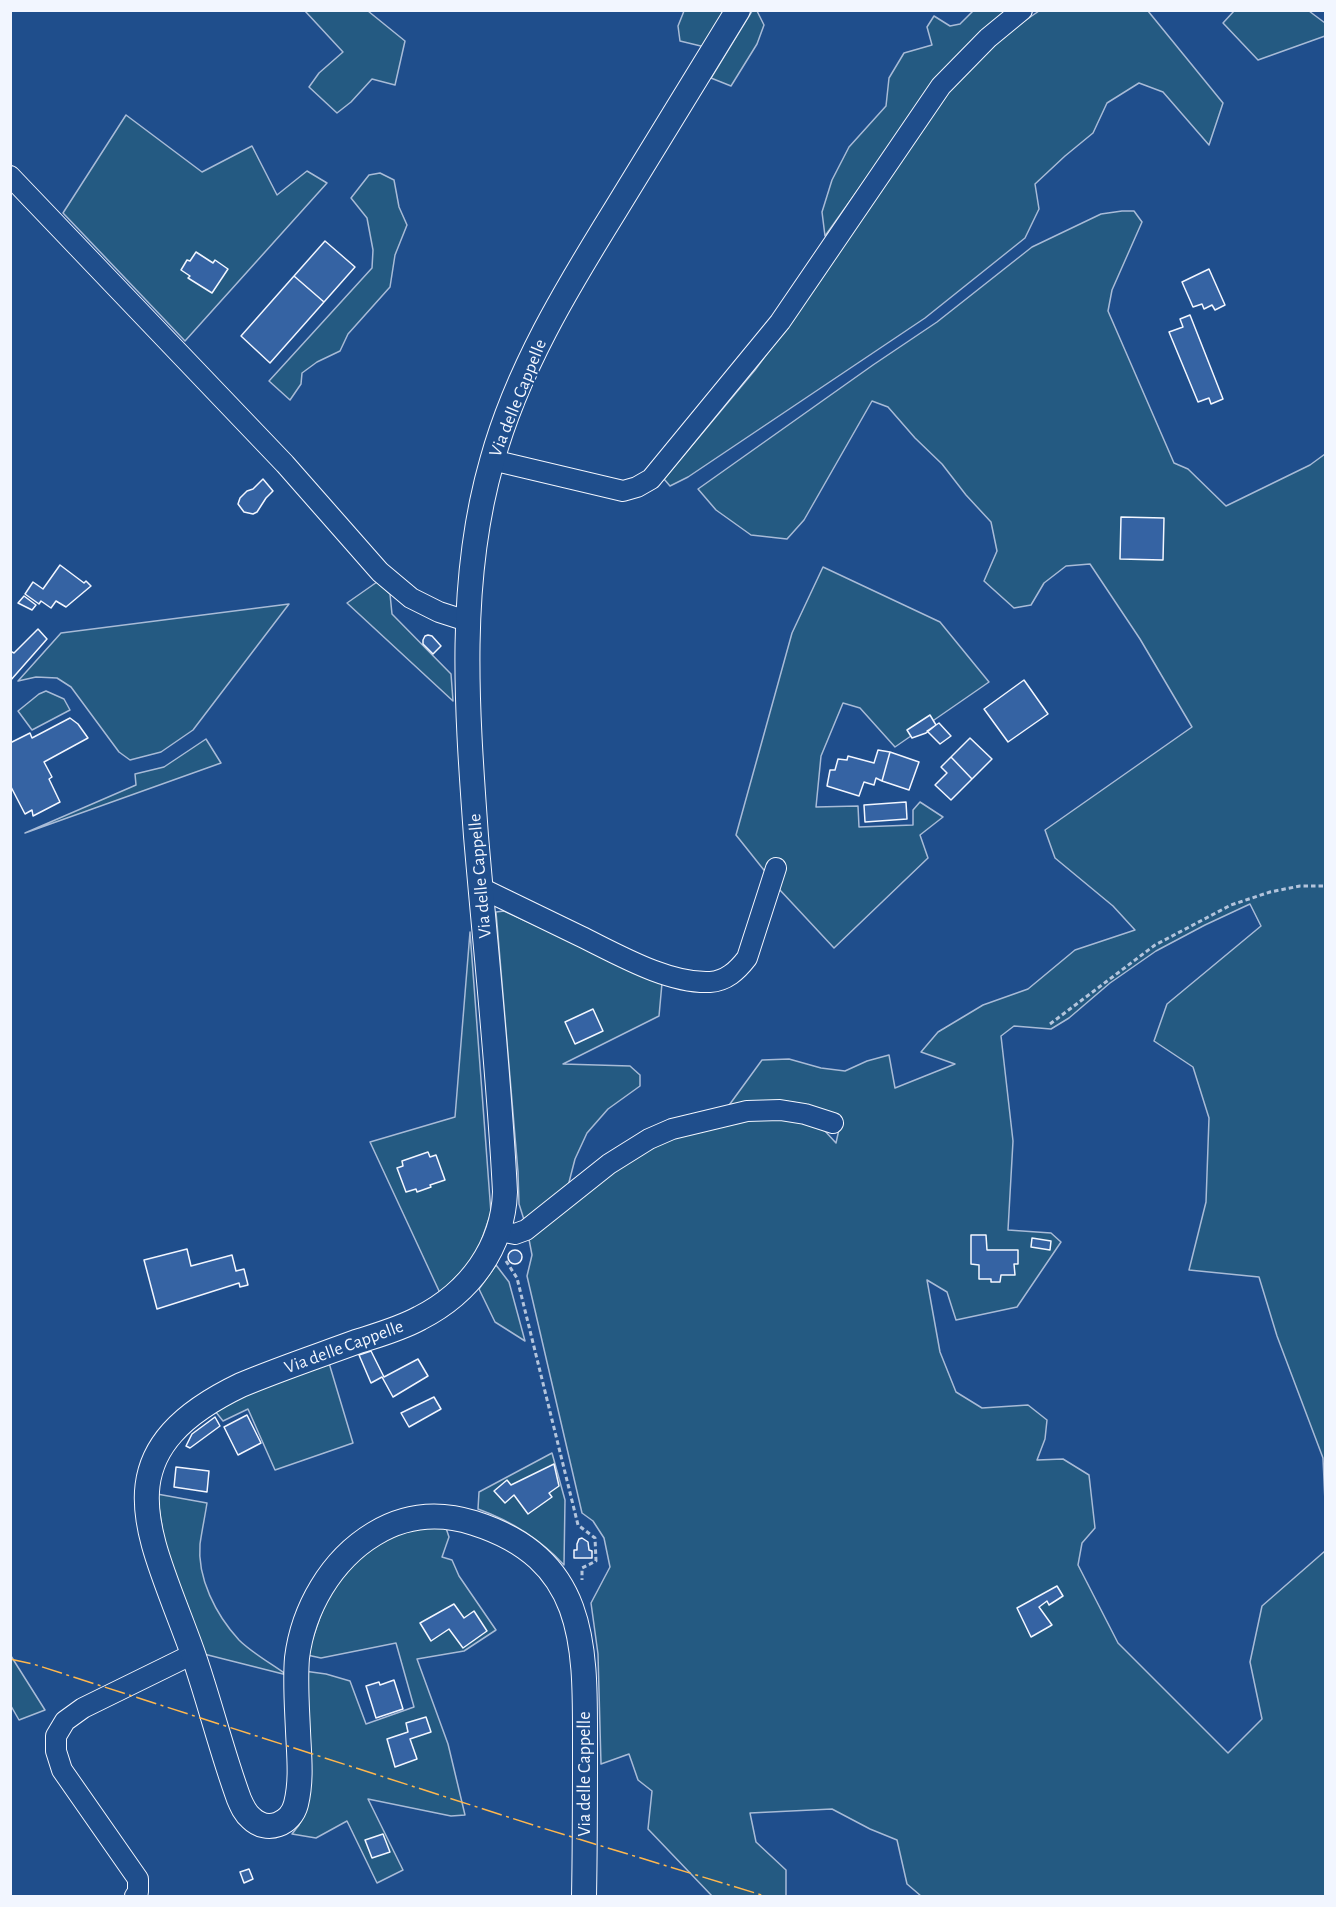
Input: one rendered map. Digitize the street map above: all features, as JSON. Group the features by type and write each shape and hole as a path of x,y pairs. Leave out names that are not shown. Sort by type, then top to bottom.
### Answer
{"main road":[{"name":"Via delle Cappelle","path":"584,1896 583,1648 563,1587 534,1555 493,1529 468,1521 423,1516 402,1520 382,1528 349,1552 334,1570 311,1608 300,1641 296,1677 298,1797 291,1816 277,1826 269,1827 251,1819 239,1799 193,1654 155,1548 146,1510 146,1498 149,1473 165,1441 186,1417 225,1393 260,1377 406,1325 434,1310 470,1281 507,1232 468,716 467,621 477,530 492,460 514,398 558,307 738,10"}],"street":[{"path":"492,460 622,491 637,488 651,478 780,322 941,86 988,38 1022,10"},
{"path":"10,176 285,464 381,572 411,598 439,612 467,621"},
{"path":"481,888 624,957 667,975 709,982 726,979 747,958 776,868"},
{"path":"507,1232 526,1230 609,1164 649,1139 672,1129 747,1111 780,1110 833,1122"},
{"path":"135,1896 138,1892 138,1880 62,1770 56,1751 56,1736 65,1721 83,1708 193,1654"}],"path":[{"path":"1050,1024 1155,945 1231,905 1270,892 1300,886 1326,886"},
{"path":"507,1232 515,1245 506,1251 505,1257 517,1278 578,1525 595,1538 596,1561 582,1568 582,1587"}],"shaded area":[{"path":"305,11 368,11 405,41 395,85 372,79 351,102 337,113 309,87 319,73 343,52"},
{"path":"684,11 728,11 705,47 680,41 678,26"},
{"path":"752,11 757,11 764,25 757,44 731,86 711,78"},
{"path":"973,11 1010,11 944,70 825,236 822,212 832,180 849,147 886,106 889,78 904,53 932,45 927,27 934,16 950,26 960,24"},
{"path":"1039,11 1148,11 1223,103 1209,145 1163,92 1139,83 1107,103 1093,133 1035,184 1039,209 1025,238 925,318 688,477 670,486 664,479 755,370 820,281 935,107 961,74 1001,37"},
{"path":"1234,11 1309,11 1325,23 1325,36 1258,60 1223,23"},
{"path":"126,115 202,172 252,146 277,195 307,171 327,183 185,341 63,213"},
{"path":"380,173 394,180 399,207 407,225 395,255 390,287 348,334 340,351 317,362 302,373 301,384 290,400 269,381 372,268 373,250 367,218 351,198 369,175"},
{"path":"1134,211 1142,222 1112,290 1108,311 1174,463 1188,469 1226,506 1310,465 1325,454 1325,1502 1323,1458 1277,1336 1259,1277 1189,1270 1206,1202 1209,1118 1193,1067 1154,1041 1167,1004 1261,926 1250,904 1156,951 1110,983 1069,1018 1051,1029 1014,1026 1001,1036 1013,1141 1008,1230 1051,1233 1061,1242 1017,1307 956,1320 947,1292 927,1280 940,1352 956,1392 982,1408 1028,1405 1047,1420 1045,1439 1037,1460 1063,1459 1089,1475 1095,1528 1082,1543 1078,1565 1118,1643 1228,1753 1262,1719 1250,1662 1262,1606 1325,1551 1325,1896 921,1896 907,1884 897,1840 832,1809 750,1813 756,1842 786,1870 786,1896 712,1896 648,1829 652,1791 638,1780 629,1754 601,1764 598,1654 591,1603 610,1567 604,1538 593,1521 582,1513 527,1276 532,1255 528,1234 654,1142 765,1116 807,1122 825,1131 836,1143 841,1120 812,1107 786,1101 772,1101 727,1108 762,1060 789,1059 821,1068 845,1071 867,1061 889,1055 895,1088 955,1064 921,1052 938,1032 983,1005 1028,989 1075,950 1135,930 1113,906 1055,858 1045,830 1192,727 1140,639 1090,564 1066,566 1044,583 1031,605 1014,608 984,581 997,551 991,522 942,464 888,407 872,401 804,520 787,539 751,535 716,510 698,489 937,322 1032,247 1101,214"},
{"path":"823,567 940,622 989,682 895,747 860,708 843,703 821,756 816,807 858,806 859,827 913,825 913,810 920,802 943,817 920,835 928,858 834,948 779,889 736,835 792,633"},
{"path":"377,582 390,594 392,614 451,674 453,701 347,603"},
{"path":"289,604 193,730 161,752 130,760 119,752 71,687 57,678 36,677 18,681 61,633"},
{"path":"46,691 64,699 70,710 32,730 18,711"},
{"path":"206,739 221,763 25,833 136,785 135,774 164,767"},
{"path":"504,911 662,983 659,1016 563,1064 630,1066 640,1075 640,1086 608,1109 587,1133 575,1159 567,1190 526,1226 519,1204 496,912"},
{"path":"470,932 491,1213 478,1250 467,1266 440,1293 370,1142 455,1117"},
{"path":"496,1265 509,1282 525,1341 495,1322 479,1289"},
{"path":"329,1363 353,1443 275,1470 248,1409 223,1421 215,1411 230,1400"},
{"path":"552,1453 565,1500 564,1565 524,1532 478,1509 479,1492"},
{"path":"157,1494 207,1503 200,1557 205,1583 216,1608 239,1640 287,1675 200,1653 166,1553"},
{"path":"418,1528 446,1528 449,1537 442,1557 452,1560 459,1576 496,1630 464,1651 417,1659 448,1744 465,1815 451,1816 368,1799 403,1870 377,1883 347,1821 316,1838 292,1834 307,1809 304,1671 350,1681 366,1724 414,1707 396,1643 321,1658 307,1655 328,1594 373,1543"},
{"path":"11,1656 45,1710 19,1720 11,1706"}],"building":[{"path":"325,241 355,267 324,302 294,276"},
{"path":"196,252 213,263 215,260 228,269 212,293 188,278 190,276 181,270"},
{"path":"1209,269 1225,305 1215,310 1212,305 1204,309 1202,304 1193,307 1182,282"},
{"path":"294,276 324,302 270,363 241,336"},
{"path":"1190,315 1223,399 1211,404 1209,398 1198,402 1169,332 1183,327 1180,319"},
{"path":"263,479 273,491 257,512 253,514 244,512 238,504 240,498"},
{"path":"1121,517 1164,518 1163,560 1120,559"},
{"path":"60,565 91,586 66,607 56,601 51,608 41,601 39,604 25,594 33,582 43,589"},
{"path":"24,596 36,605 32,610 18,603"},
{"path":"38,629 47,639 10,681 10,651 14,653"},
{"path":"425,636 432,636 441,646 433,654 423,644"},
{"path":"1024,680 1048,714 1008,742 984,709"},
{"path":"930,715 936,725 926,733 912,738 907,730"},
{"path":"70,718 78,724 88,738 44,762 52,777 49,779 60,802 33,816 32,810 25,814 10,785 10,743 30,733 32,738"},
{"path":"939,723 951,736 940,744 927,731"},
{"path":"970,738 992,759 972,779 951,757"},
{"path":"878,750 890,752 882,781 876,778 874,785 864,782 859,796 827,786 830,770 835,770 838,759 847,760 848,756 874,763"},
{"path":"890,752 919,762 909,790 882,781"},
{"path":"951,757 972,779 951,800 935,785 947,773 941,767"},
{"path":"906,802 907,819 865,822 864,805"},
{"path":"593,1009 603,1031 575,1044 565,1022"},
{"path":"428,1152 430,1157 436,1155 445,1180 417,1192 416,1189 406,1192 397,1168 403,1166 402,1161"},
{"path":"971,1235 986,1235 987,1250 1018,1250 1018,1264 1014,1264 1015,1275 1001,1275 1000,1282 979,1279 979,1265 971,1264"},
{"path":"1032,1238 1051,1241 1050,1250 1031,1247"},
{"path":"187,1249 191,1266 232,1255 236,1271 244,1269 248,1285 240,1287 239,1283 157,1309 144,1260"},
{"path":"512,1250 518,1250 522,1257 518,1264 512,1264 508,1260 508,1254"},
{"path":"371,1351 384,1377 418,1359 428,1376 393,1397 382,1377 371,1383 359,1355"},
{"path":"434,1397 441,1409 409,1427 401,1413"},
{"path":"247,1415 261,1443 238,1455 224,1427"},
{"path":"215,1417 220,1426 190,1448 186,1446 192,1434"},
{"path":"554,1464 559,1486 549,1493 552,1497 528,1514 514,1495 505,1503 494,1491 507,1480 511,1485"},
{"path":"176,1467 209,1471 207,1492 174,1487"},
{"path":"582,1538 588,1542 592,1558 574,1558 574,1550 577,1550 579,1539"},
{"path":"1057,1586 1063,1596 1049,1605 1047,1601 1039,1607 1052,1625 1031,1637 1017,1608"},
{"path":"454,1604 464,1618 474,1611 487,1631 463,1648 449,1629 431,1641 420,1623"},
{"path":"394,1680 403,1709 376,1718 366,1686 379,1682 380,1685"},
{"path":"426,1717 431,1732 410,1739 417,1759 395,1767 387,1739 408,1732 406,1723"},
{"path":"383,1834 390,1852 372,1858 365,1840"},
{"path":"249,1869 253,1879 244,1883 240,1872"}],"power":[{"path":"10,1659 33,1664 536,1826 765,1896"}]}
